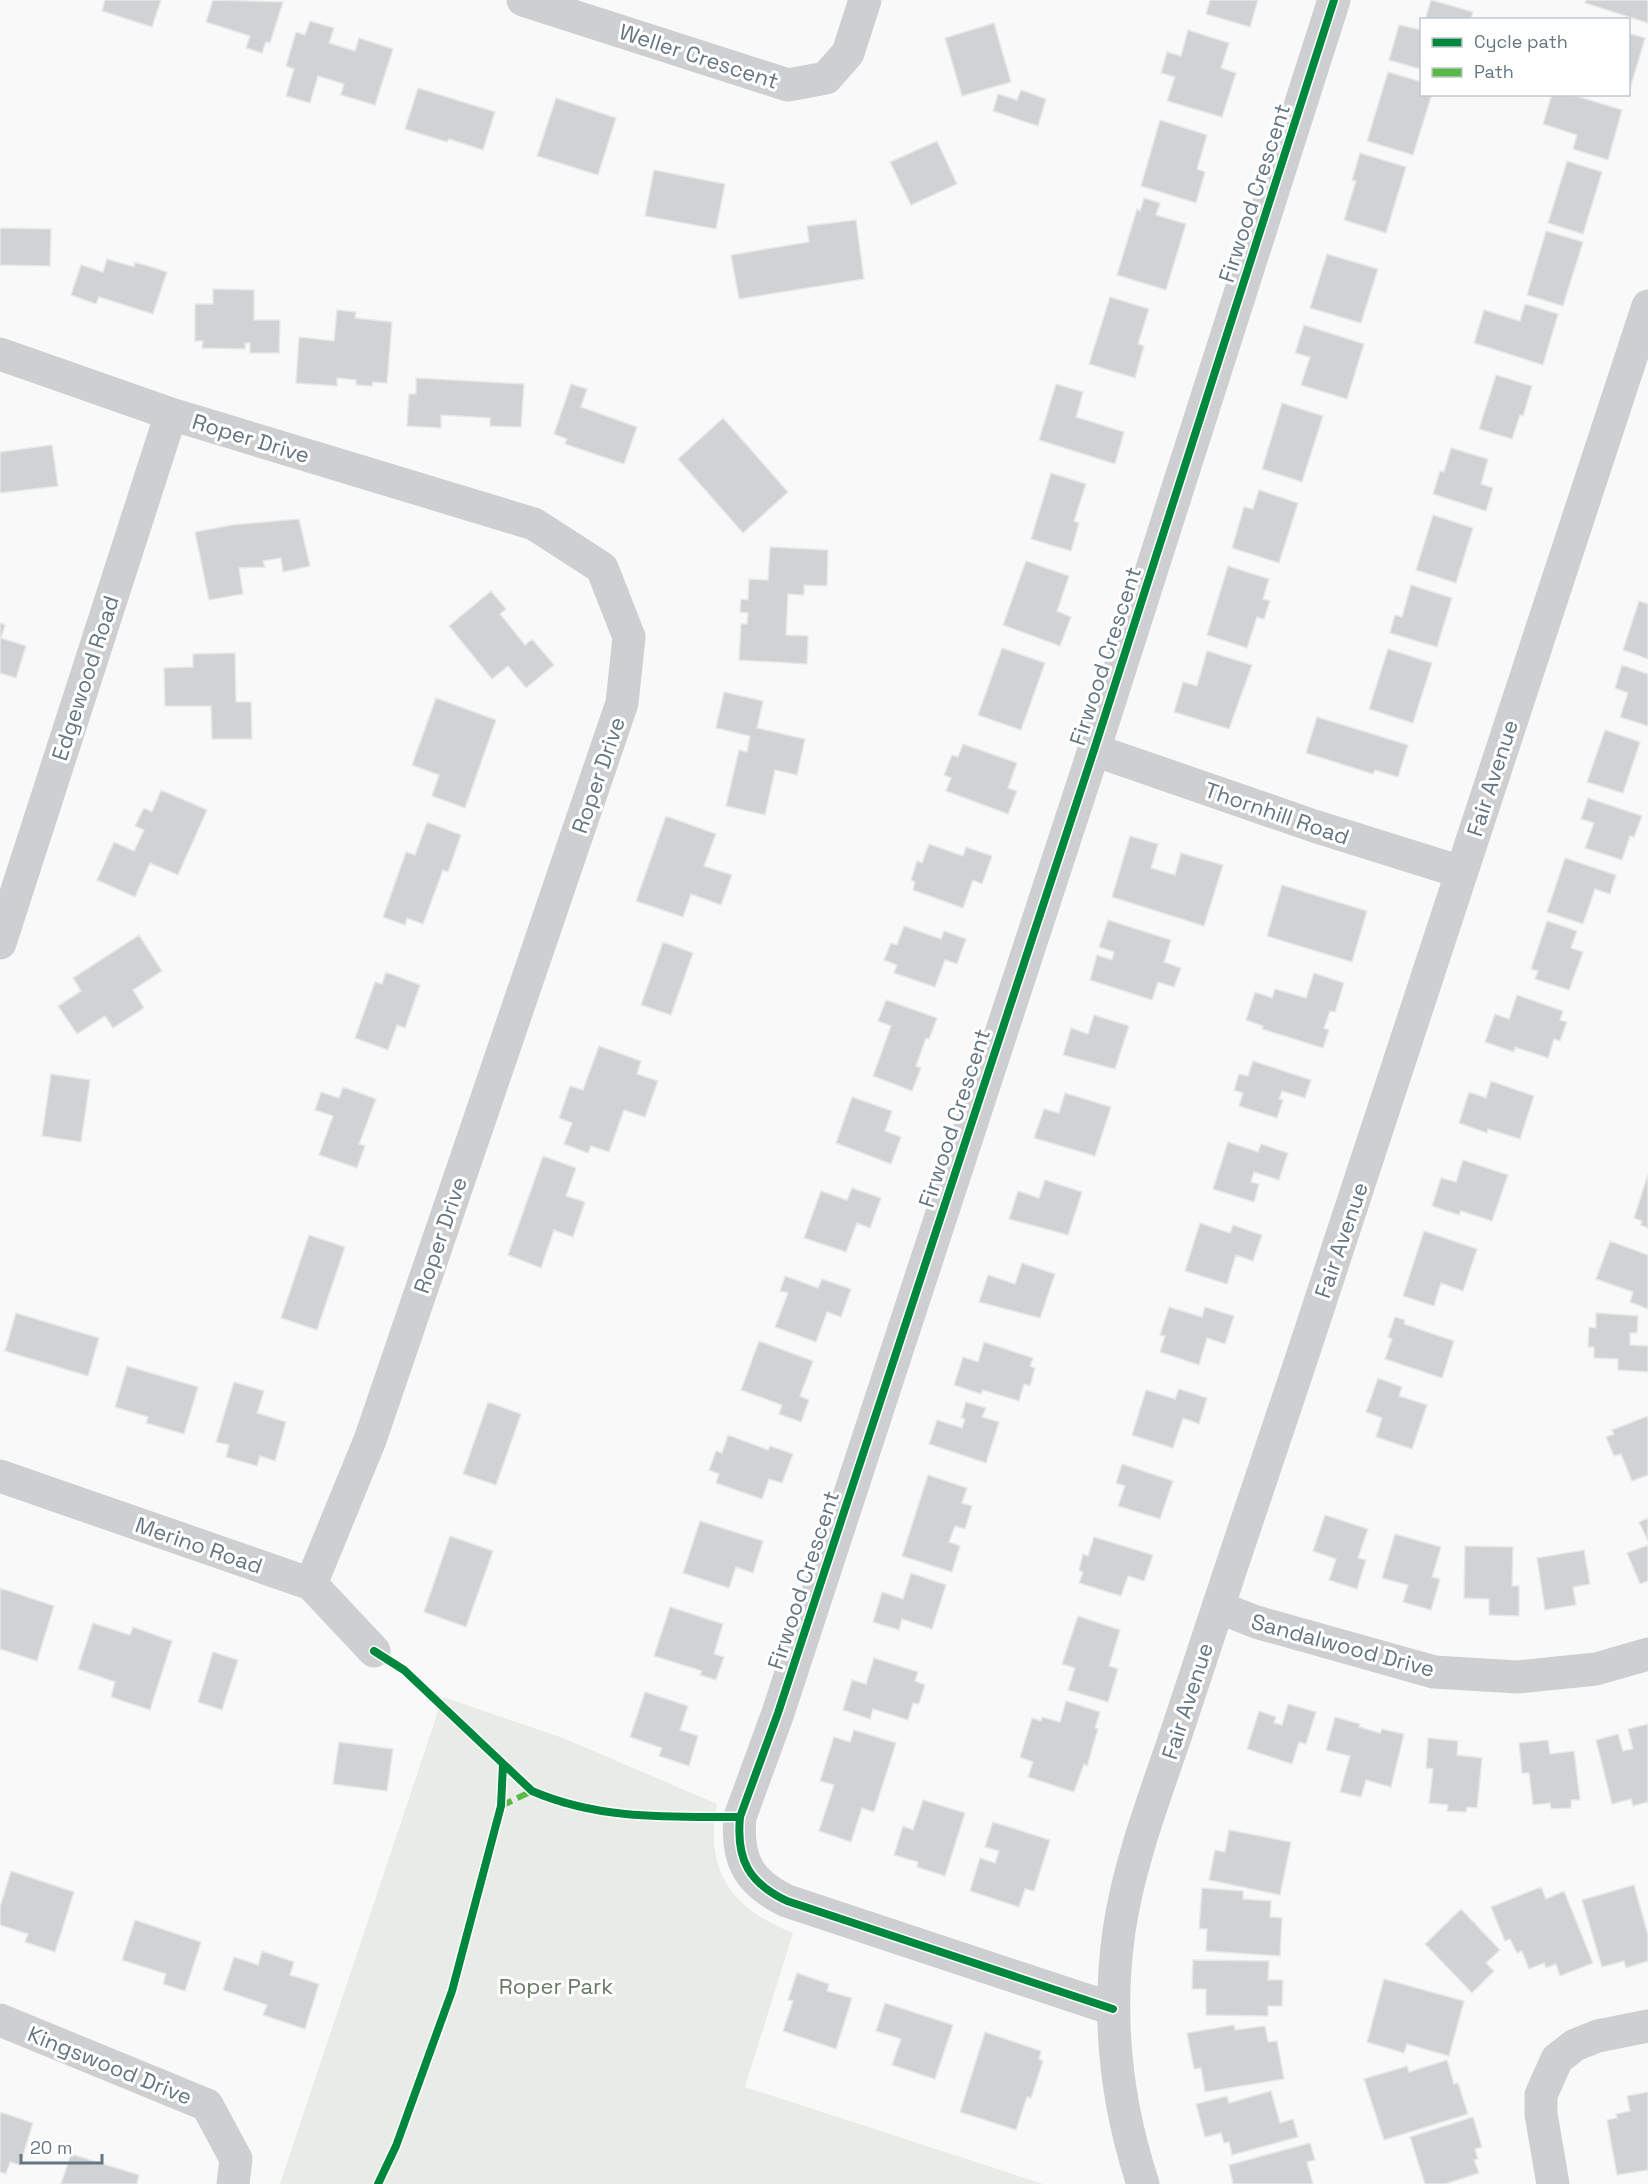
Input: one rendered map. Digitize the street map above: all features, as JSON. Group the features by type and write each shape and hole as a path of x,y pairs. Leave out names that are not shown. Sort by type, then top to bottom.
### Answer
{"street":[{"name":"Weller Crescent","path":"522,0 788,85 826,78 848,54 865,0"},
{"name":"Firwood Crescent","path":"1113,2009 787,1901 765,1889 750,1873 740,1851 738,1835 740,1817 778,1713 1094,750 1334,0"},
{"name":"Fair Avenue","path":"1143,2184 1121,2099 1114,2041 1113,2009 1119,1935 1131,1876 1218,1607 1426,989 1461,872 1648,306"},
{"name":"Roper Drive","path":"0,354 171,414 534,524 602,568 629,637 622,704 370,1440 311,1584"},
{"name":"Edgewood Road","path":"0,943 171,414"},
{"name":"Thornhill Road","path":"1094,750 1314,826 1461,872"},
{"name":"Merino Road","path":"0,1476 311,1584 374,1651"},
{"name":"Sandalwood Drive","path":"1218,1607 1256,1623 1434,1672 1517,1677 1596,1669 1648,1654"},
{"name":"Kingswood Drive","path":"0,2020 207,2105 236,2159 232,2184"},
{"path":"1553,2184 1541,2114 1541,2095 1557,2060 1575,2044 1598,2036 1648,2026"}],"green space":[{"name":"Roper Park","path":"443,1697 563,1738 717,1804 714,1828 715,1849 719,1868 727,1885 754,1912 793,1933 745,2087 1043,2184 280,2184"}],"building":[{"path":"105,0 161,0 152,27 102,11"},
{"path":"213,0 283,2 270,43 266,42 262,53 246,48 250,36 206,22"},
{"path":"1210,0 1258,0 1250,27 1206,14"},
{"path":"1431,0 1473,12 1472,18 1426,18"},
{"path":"1586,0 1648,0 1648,23 1585,3"},
{"path":"310,21 334,28 329,43 355,51 359,38 393,49 375,105 341,95 344,84 318,76 310,103 286,96 294,69 286,66 296,32 305,35"},
{"path":"994,23 1011,82 962,96 945,38"},
{"path":"1399,25 1420,30 1420,69 1389,60"},
{"path":"1188,30 1229,43 1221,68 1236,73 1222,117 1167,101 1175,77 1161,73 1167,52 1181,56"},
{"path":"1630,34 1645,38 1630,89"},
{"path":"1388,72 1420,81 1420,96 1431,96 1413,155 1367,141"},
{"path":"418,88 495,112 483,150 405,129"},
{"path":"1021,90 1046,99 1038,126 993,111 998,94 1017,100"},
{"path":"1551,96 1576,96 1622,110 1608,160 1573,149 1577,135 1543,124"},
{"path":"556,98 616,118 598,175 537,156"},
{"path":"1160,120 1207,135 1197,169 1205,172 1196,203 1141,186"},
{"path":"937,141 957,184 911,205 890,162"},
{"path":"1360,153 1406,167 1386,233 1344,220 1356,181 1352,180"},
{"path":"1567,161 1602,172 1583,234 1548,223"},
{"path":"654,170 725,184 716,229 645,216"},
{"path":"1144,198 1160,203 1156,215 1186,224 1166,290 1117,275 1137,209 1140,211"},
{"path":"856,220 864,279 739,299 731,255 809,242 807,226"},
{"path":"0,228 51,229 50,266 0,265"},
{"path":"1546,231 1583,242 1563,306 1527,295"},
{"path":"1327,254 1378,269 1361,323 1310,308"},
{"path":"107,259 134,267 135,262 167,272 153,314 99,297 96,304 71,295 81,265 103,272"},
{"path":"213,289 254,290 254,320 280,320 279,353 250,353 250,343 245,343 245,349 202,348 203,341 195,341 195,304 213,304"},
{"path":"1110,297 1149,309 1138,344 1144,346 1135,378 1089,364"},
{"path":"1525,304 1558,314 1543,365 1474,343 1484,310 1520,321"},
{"path":"337,310 356,312 355,318 392,322 387,383 373,382 372,386 356,385 356,380 337,378 337,386 296,383 299,337 334,341"},
{"path":"1304,325 1364,344 1347,399 1301,385 1310,357 1295,353"},
{"path":"1496,375 1532,386 1523,416 1520,415 1512,439 1479,429"},
{"path":"416,378 524,384 521,427 490,426 490,418 441,415 441,428 407,426 409,394 416,394"},
{"path":"571,384 587,389 581,407 637,427 624,464 565,444 567,439 554,434"},
{"path":"1056,384 1083,392 1076,417 1124,432 1115,464 1039,440"},
{"path":"1282,403 1323,416 1302,482 1262,469"},
{"path":"723,418 788,492 743,533 678,459"},
{"path":"52,445 58,486 0,493 0,452"},
{"path":"1451,448 1488,459 1481,484 1493,488 1486,511 1433,494 1440,471 1444,472"},
{"path":"1051,473 1086,484 1074,521 1079,523 1071,551 1031,539"},
{"path":"1259,490 1298,503 1279,563 1232,548 1244,507 1253,509"},
{"path":"1433,515 1473,528 1456,583 1416,570"},
{"path":"299,519 310,566 283,572 281,558 263,561 265,567 239,568 243,594 209,600 195,532 232,525"},
{"path":"770,547 828,550 827,586 804,585 804,595 788,594 786,635 808,636 807,664 739,660 741,624 747,624 748,613 740,612 741,599 748,600 749,579 768,580"},
{"path":"1026,561 1069,576 1057,611 1071,617 1060,646 1003,625"},
{"path":"1228,566 1269,579 1263,599 1270,601 1264,619 1257,617 1247,648 1207,635"},
{"path":"1411,585 1452,598 1437,647 1390,633 1395,615 1402,617"},
{"path":"491,591 506,609 500,614 525,645 532,639 554,665 526,688 508,666 492,679 449,626"},
{"path":"1639,601 1648,604 1648,659 1623,650"},
{"path":"0,623 5,625 1,638 26,646 16,678 0,673"},
{"path":"1002,648 1045,663 1021,730 978,715"},
{"path":"1388,649 1432,663 1413,723 1369,709"},
{"path":"1207,651 1252,665 1229,729 1174,712 1183,682 1197,686"},
{"path":"235,653 236,702 251,702 252,739 212,739 211,706 165,706 164,668 193,667 193,654"},
{"path":"1622,665 1648,674 1648,726 1620,717 1628,693 1615,688"},
{"path":"724,692 763,701 757,728 805,739 797,775 775,770 765,815 726,806 739,750 747,752 750,736 716,728"},
{"path":"436,698 496,720 465,808 432,796 439,775 412,765"},
{"path":"1317,717 1408,745 1398,777 1375,770 1373,774 1306,753"},
{"path":"1605,730 1640,742 1623,793 1587,782"},
{"path":"963,744 1017,763 1008,788 1017,791 1008,814 946,791 951,778 944,775 952,755 958,757"},
{"path":"161,790 207,810 178,875 150,863 135,897 97,880 114,842 134,851 144,830 135,826 144,808 152,812"},
{"path":"1588,798 1642,816 1634,837 1630,836 1622,860 1585,848 1594,823 1581,819"},
{"path":"666,816 716,834 704,866 732,875 721,905 691,894 683,917 636,901"},
{"path":"427,822 461,835 448,872 443,870 423,924 407,918 405,925 383,917 406,852 415,855"},
{"path":"1130,836 1158,844 1151,868 1175,875 1181,853 1223,865 1204,926 1112,897"},
{"path":"929,844 963,856 966,847 992,856 982,884 973,880 963,908 913,890 915,882 911,880 917,861 922,863"},
{"path":"1565,858 1616,875 1610,894 1595,889 1583,924 1547,912"},
{"path":"1282,885 1367,911 1352,962 1267,936"},
{"path":"1108,920 1171,940 1164,962 1181,968 1174,987 1158,982 1152,1000 1090,980 1097,955 1112,960 1114,952 1099,947"},
{"path":"1547,921 1577,931 1571,948 1583,952 1569,990 1535,979 1538,971 1531,969"},
{"path":"904,926 941,939 944,931 966,939 957,964 945,960 935,987 894,973 897,965 884,960 891,943 897,945"},
{"path":"139,935 162,971 133,990 144,1008 113,1028 105,1016 77,1034 58,1006 81,991 73,978"},
{"path":"663,942 693,953 671,1015 641,1005"},
{"path":"386,972 420,985 405,1028 397,1025 388,1050 355,1038 375,982 382,984"},
{"path":"1314,973 1344,983 1335,1012 1330,1011 1324,1028 1329,1030 1323,1048 1262,1029 1263,1026 1246,1020 1255,992 1272,998 1275,989 1306,998"},
{"path":"1517,995 1563,1011 1560,1020 1567,1022 1560,1041 1554,1039 1548,1058 1515,1047 1514,1052 1485,1042 1495,1014 1509,1019"},
{"path":"886,1000 937,1018 929,1039 926,1038 916,1066 921,1068 912,1091 873,1076 891,1026 878,1021"},
{"path":"1094,1015 1129,1026 1115,1069 1063,1055 1071,1028 1088,1034"},
{"path":"599,1046 641,1061 637,1074 658,1081 645,1117 624,1110 609,1152 591,1146 588,1153 564,1144 572,1123 559,1118 570,1086 583,1090"},
{"path":"1253,1061 1311,1080 1305,1098 1282,1091 1279,1099 1283,1100 1277,1118 1239,1106 1243,1093 1234,1090 1239,1074 1248,1076"},
{"path":"51,1074 90,1080 81,1142 42,1136"},
{"path":"1491,1081 1534,1096 1520,1139 1488,1129 1487,1133 1459,1123 1469,1092 1486,1098"},
{"path":"343,1087 376,1099 359,1144 365,1146 357,1168 319,1155 333,1116 315,1110 321,1092 339,1098"},
{"path":"1065,1093 1111,1107 1095,1156 1034,1138 1044,1109 1059,1113"},
{"path":"852,1097 892,1111 885,1131 901,1137 891,1164 836,1143"},
{"path":"1228,1142 1258,1152 1261,1144 1288,1153 1279,1180 1254,1172 1251,1182 1259,1184 1254,1202 1213,1189"},
{"path":"543,1156 576,1168 566,1196 585,1202 573,1237 554,1230 541,1268 508,1255"},
{"path":"1463,1160 1508,1175 1492,1221 1461,1211 1459,1215 1432,1206 1441,1178 1456,1182"},
{"path":"1648,1174 1648,1228 1641,1225 1642,1221 1634,1218"},
{"path":"1045,1180 1082,1192 1068,1235 1009,1219 1018,1191 1039,1198"},
{"path":"852,1188 881,1198 870,1228 857,1223 846,1252 804,1238 821,1191 847,1200"},
{"path":"1200,1223 1230,1233 1233,1225 1262,1235 1253,1261 1236,1255 1227,1284 1185,1271"},
{"path":"1424,1231 1477,1249 1463,1291 1441,1283 1434,1306 1403,1296"},
{"path":"309,1235 345,1247 317,1330 281,1318"},
{"path":"1610,1241 1648,1255 1648,1309 1630,1302 1633,1292 1596,1279"},
{"path":"1022,1263 1055,1274 1040,1318 979,1302 988,1275 1015,1284"},
{"path":"785,1276 818,1288 822,1279 851,1289 841,1317 827,1312 816,1342 775,1327 788,1293 780,1291"},
{"path":"1169,1307 1202,1317 1205,1307 1234,1316 1225,1344 1207,1338 1199,1365 1160,1352 1165,1336 1160,1335"},
{"path":"16,1313 99,1338 88,1376 5,1351"},
{"path":"1596,1313 1638,1316 1637,1333 1630,1333 1630,1345 1648,1346 1648,1372 1618,1370 1618,1359 1594,1358 1594,1347 1588,1347 1589,1327 1596,1328"},
{"path":"1395,1317 1405,1320 1404,1324 1454,1341 1442,1378 1385,1359 1392,1339 1388,1337"},
{"path":"759,1341 813,1361 800,1396 809,1400 801,1422 779,1414 782,1405 741,1390"},
{"path":"984,1342 1033,1358 1030,1366 1035,1368 1030,1386 1024,1384 1019,1401 983,1390 981,1394 954,1385 963,1357 978,1362"},
{"path":"127,1366 198,1387 184,1434 146,1423 148,1417 115,1407"},
{"path":"1378,1378 1402,1387 1399,1396 1427,1405 1412,1449 1376,1437 1382,1418 1366,1412"},
{"path":"234,1382 264,1391 257,1413 286,1422 275,1461 260,1456 257,1466 226,1457 229,1445 216,1442"},
{"path":"1179,1389 1207,1398 1199,1424 1183,1418 1173,1448 1132,1435 1146,1390 1175,1399"},
{"path":"488,1402 521,1414 496,1485 463,1474"},
{"path":"966,1402 986,1408 982,1417 999,1422 986,1463 929,1444 937,1420 962,1428 965,1419 961,1418"},
{"path":"1648,1416 1648,1475 1632,1481 1621,1454 1614,1456 1606,1437 1614,1434 1612,1430"},
{"path":"728,1435 768,1450 770,1446 793,1454 782,1483 769,1479 762,1499 716,1483 719,1474 709,1470 716,1451 722,1453"},
{"path":"1122,1464 1173,1481 1160,1519 1118,1506 1125,1486 1116,1483"},
{"path":"928,1475 967,1488 962,1503 972,1506 965,1529 955,1526 949,1542 960,1546 952,1572 902,1556"},
{"path":"1325,1515 1368,1529 1358,1558 1366,1560 1357,1589 1329,1580 1336,1559 1313,1551"},
{"path":"1648,1518 1648,1541 1639,1522"},
{"path":"700,1521 763,1541 753,1573 736,1567 729,1588 683,1573"},
{"path":"1395,1534 1441,1547 1432,1577 1440,1579 1431,1610 1403,1602 1408,1585 1382,1578"},
{"path":"450,1536 493,1551 466,1627 424,1612"},
{"path":"1094,1537 1153,1555 1144,1581 1128,1576 1121,1596 1079,1583 1083,1572 1079,1570 1083,1554 1088,1556"},
{"path":"1648,1545 1648,1581 1640,1584 1627,1553"},
{"path":"1465,1546 1513,1547 1512,1586 1519,1586 1519,1616 1489,1615 1489,1599 1464,1598"},
{"path":"1584,1550 1590,1584 1573,1587 1576,1605 1545,1610 1537,1558"},
{"path":"911,1573 946,1585 932,1629 902,1619 899,1630 873,1622 882,1592 903,1599"},
{"path":"0,1588 54,1606 37,1661 0,1649"},
{"path":"670,1607 723,1624 714,1654 724,1657 716,1680 700,1675 702,1671 654,1656"},
{"path":"1078,1616 1120,1630 1109,1666 1118,1669 1108,1702 1068,1690 1075,1668 1062,1664"},
{"path":"93,1623 130,1635 133,1627 172,1641 150,1710 111,1697 115,1682 78,1669"},
{"path":"213,1652 238,1660 222,1710 198,1702"},
{"path":"874,1658 918,1672 915,1681 925,1685 919,1704 913,1703 908,1720 873,1709 870,1719 843,1710 852,1680 866,1684"},
{"path":"645,1692 688,1706 680,1730 698,1736 689,1766 659,1756 662,1748 630,1737"},
{"path":"1066,1701 1100,1712 1095,1728 1098,1729 1087,1766 1084,1764 1074,1792 1028,1777 1033,1762 1020,1757 1032,1718 1041,1721 1042,1717 1060,1722"},
{"path":"1288,1704 1316,1712 1306,1744 1299,1742 1292,1764 1247,1749 1259,1711 1276,1717 1274,1723 1282,1725"},
{"path":"1335,1717 1380,1733 1382,1729 1404,1734 1391,1787 1366,1780 1361,1797 1340,1792 1350,1756 1326,1750"},
{"path":"1648,1724 1648,1802 1633,1806 1631,1799 1612,1804 1596,1740 1618,1734 1623,1751 1633,1749 1628,1729"},
{"path":"854,1730 896,1743 874,1812 862,1808 851,1842 819,1831 834,1785 820,1781 834,1737 850,1742"},
{"path":"1428,1738 1458,1741 1457,1755 1482,1758 1477,1808 1467,1807 1466,1812 1447,1811 1448,1805 1429,1803 1433,1769 1426,1768"},
{"path":"1548,1740 1550,1754 1574,1751 1580,1800 1571,1800 1571,1808 1551,1809 1550,1803 1533,1805 1529,1773 1522,1773 1519,1743"},
{"path":"339,1742 393,1749 387,1791 333,1784"},
{"path":"923,1800 965,1813 945,1876 917,1867 918,1862 894,1855 903,1826 913,1830"},
{"path":"993,1822 1050,1840 1034,1891 1025,1889 1019,1907 970,1891 980,1858 995,1863 999,1851 985,1847"},
{"path":"1229,1830 1291,1842 1280,1895 1209,1880 1215,1850 1225,1852"},
{"path":"11,1871 74,1892 55,1952 25,1942 28,1934 0,1925 0,1907"},
{"path":"1634,1885 1648,1935 1648,1961 1626,1968 1624,1961 1602,1967 1582,1900"},
{"path":"1541,1887 1546,1899 1564,1891 1593,1963 1560,1976 1556,1964 1546,1968 1544,1963 1529,1969 1522,1951 1517,1953 1510,1939 1505,1941 1491,1907"},
{"path":"1202,1888 1243,1891 1243,1899 1271,1901 1270,1917 1282,1918 1280,1956 1206,1951 1207,1929 1199,1929"},
{"path":"1461,1909 1500,1950 1486,1963 1494,1971 1472,1993 1425,1944"},
{"path":"135,1920 201,1942 185,1991 163,1984 166,1974 122,1960"},
{"path":"262,1951 294,1962 290,1975 319,1984 305,2029 263,2015 267,2005 223,1990 234,1957 258,1965"},
{"path":"1193,1960 1269,1961 1268,1980 1283,1980 1282,2006 1268,2006 1268,2016 1206,2015 1206,1989 1192,1989"},
{"path":"797,1973 829,1984 827,1991 852,1998 836,2049 783,2031 793,2001 788,2000"},
{"path":"1384,1979 1464,2001 1449,2056 1407,2044 1404,2053 1367,2042"},
{"path":"885,2003 953,2025 935,2079 892,2065 901,2039 876,2031"},
{"path":"1234,2025 1235,2030 1265,2026 1268,2042 1277,2041 1284,2079 1205,2092 1201,2068 1194,2069 1187,2033"},
{"path":"985,2032 1041,2051 1039,2059 1043,2061 1031,2098 1027,2097 1016,2130 960,2112"},
{"path":"1447,2060 1454,2084 1458,2083 1468,2114 1384,2140 1364,2079 1407,2066 1409,2072"},
{"path":"1271,2091 1280,2123 1293,2119 1298,2137 1232,2155 1229,2142 1224,2143 1221,2133 1205,2137 1196,2104 1227,2096 1229,2103"},
{"path":"1648,2092 1648,2170 1617,2175 1607,2120 1617,2118 1616,2114 1630,2111 1627,2096"},
{"path":"0,2112 33,2123 20,2165 10,2162 6,2174 0,2172"},
{"path":"1473,2117 1482,2147 1475,2149 1478,2159 1474,2160 1479,2173 1445,2184 1425,2184 1410,2137"},
{"path":"1310,2143 1315,2160 1307,2162 1313,2184 1233,2184 1229,2165"},
{"path":"71,2154 139,2175 137,2184 61,2184"}],"marked path":[{"path":"501,1806 532,1791"}],"cycle path":[{"path":"1113,2009 787,1901 763,1886 748,1868 740,1846 740,1817 778,1713 1094,750 1334,0"},
{"path":"374,1651 404,1670 532,1791 557,1800 609,1812 661,1816 740,1817"},
{"path":"378,2184 396,2146 452,1991 501,1806 503,1764"}]}
